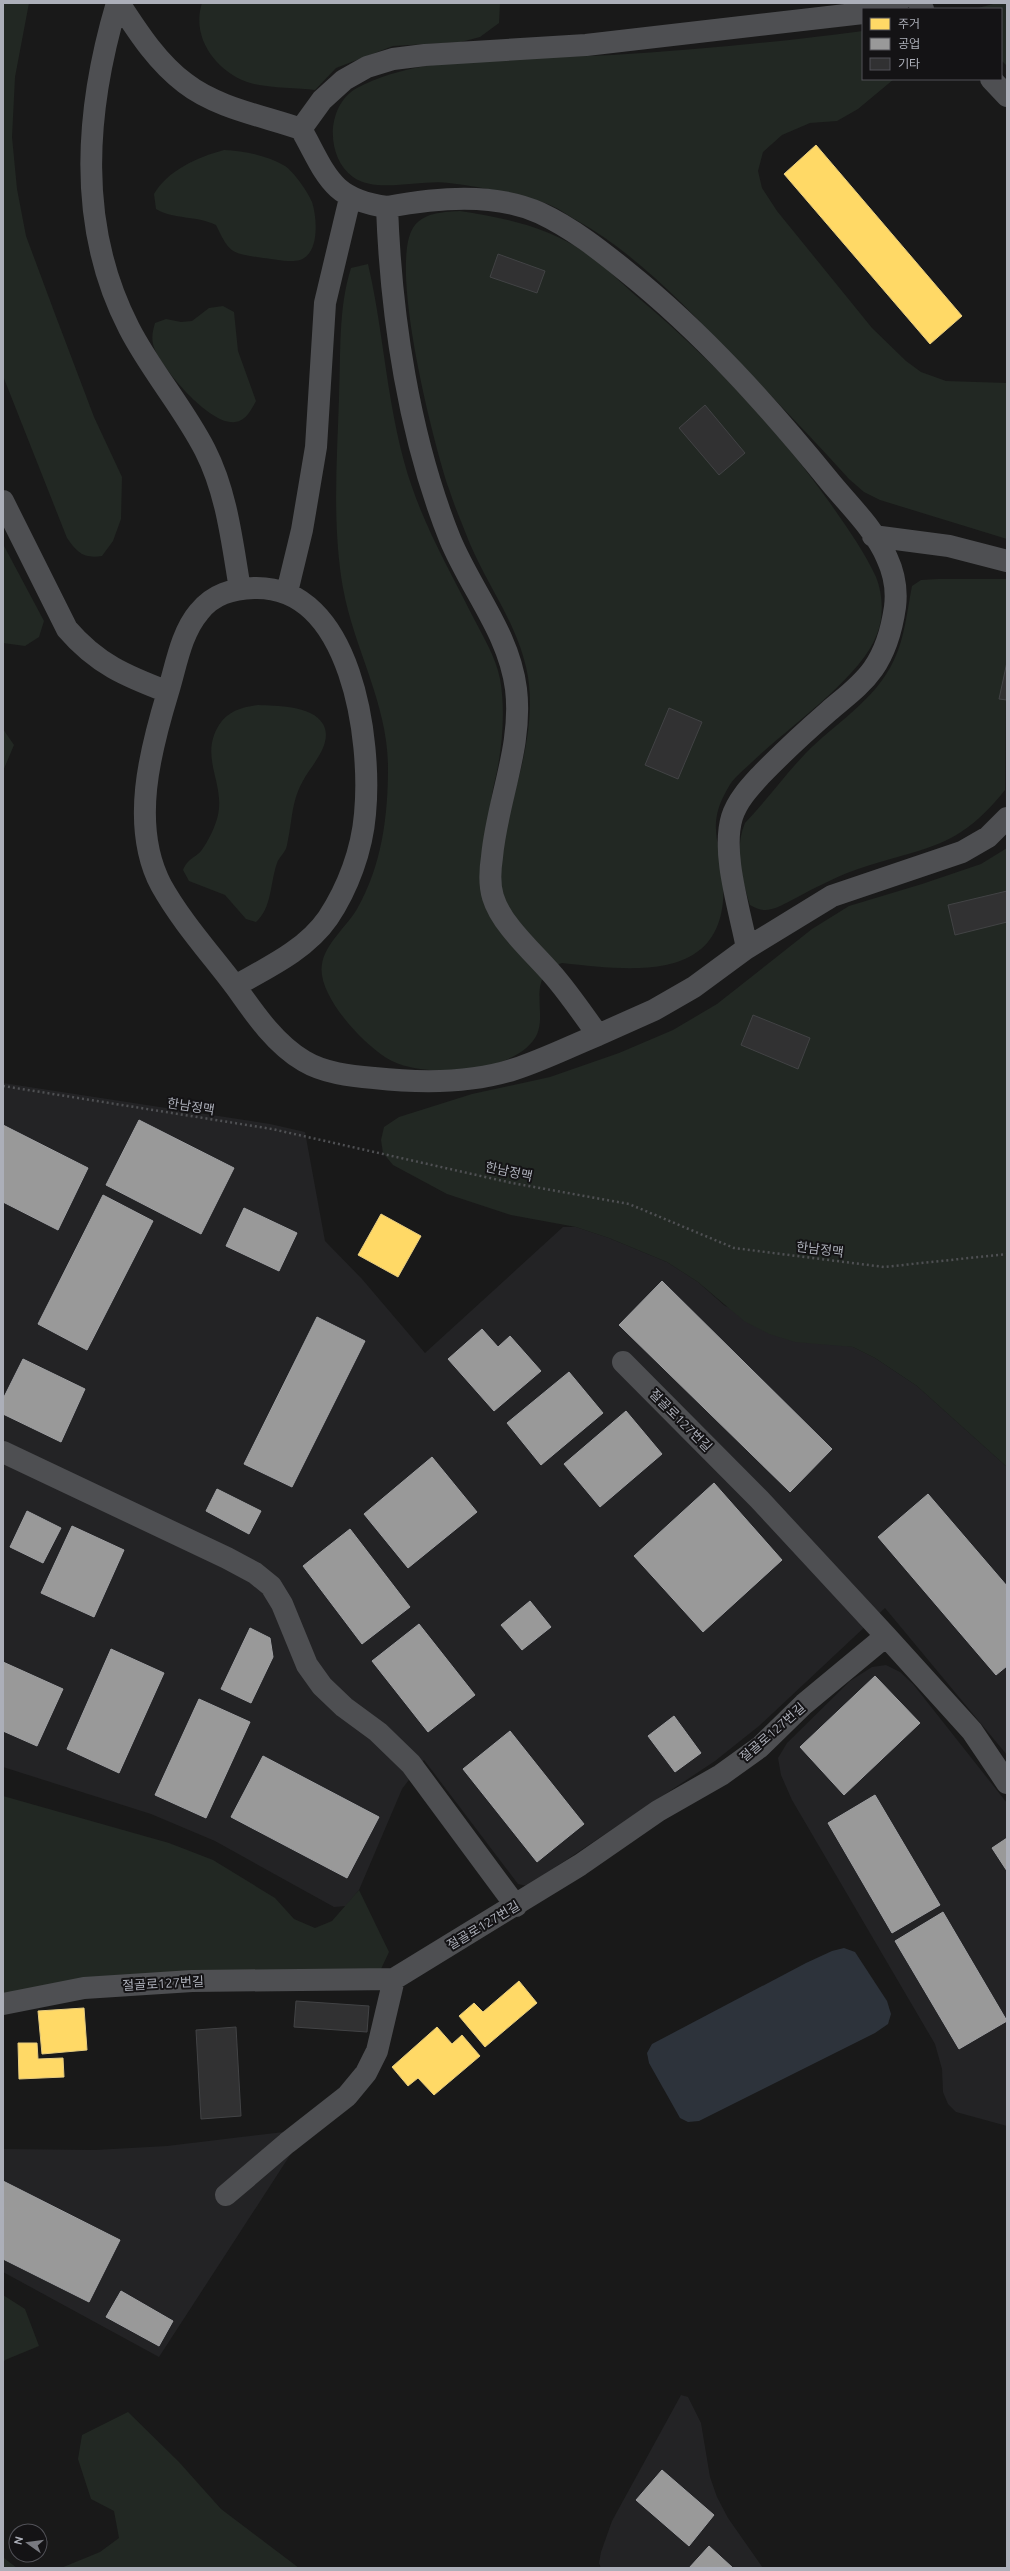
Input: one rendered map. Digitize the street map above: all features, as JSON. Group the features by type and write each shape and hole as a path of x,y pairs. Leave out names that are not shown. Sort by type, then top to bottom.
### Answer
{"street":[{"path":"118,3 144,41 185,84 204,95 301,129 327,176 350,198 365,204 387,207 432,199 463,198 496,202 537,212 570,229 655,294 694,330 793,437 873,536 887,557 895,581 895,606 886,642 874,668 853,692 777,758 743,796 732,816 729,840 732,868 747,948"},
{"path":"118,3 104,45 94,97 90,147 91,196 97,236 107,275 129,327 186,416 205,451 217,481 229,520 240,589"},
{"path":"882,8 898,3"},
{"path":"301,129 322,100 344,80 367,66 393,59 425,55 586,45 862,13"},
{"path":"992,80 1007,96"},
{"path":"287,592 302,530 316,447 325,303 350,198"},
{"path":"387,207 390,267 410,405 421,452 451,541 498,629 510,662 516,691 511,761 493,837 490,874 493,897 514,931 558,981 598,1035"},
{"path":"3,501 55,608 72,635 105,664 129,677 168,692"},
{"path":"873,536 949,546 1007,561"},
{"path":"235,986 277,962 310,939 327,919 348,883 365,814 366,745 360,714 350,678 337,645 322,620 303,601 287,592 263,588 240,589 215,596 198,612 186,634 152,747 146,822 150,856 161,884 179,913 266,1028 304,1061 324,1070 360,1077 409,1081 449,1081 485,1076 514,1069 598,1035 654,1010 694,987 747,948 832,896 962,852 988,837 1007,818"},
{"name":"절골로127번길","path":"623,1362 759,1499 886,1636 972,1731 1007,1783"},
{"path":"3,1452 227,1558 255,1573 271,1586 282,1604 307,1666 322,1686 344,1707 378,1732 411,1764 516,1906"},
{"name":"절골로127번길","path":"3,2004 84,1988 107,1986 192,1981 394,1979 516,1906 658,1812 721,1775 754,1751 804,1704 886,1636"},
{"path":"226,2195 287,2143 347,2096 366,2073 377,2051 394,1979"}],"path":[{"name":"한남정맥","path":"3,1086 272,1129 512,1183 629,1204 734,1248 884,1267 1007,1254"}],"shaded area":[{"path":"3,3 29,3 15,77 12,137 17,189 26,236 94,417 122,477 121,519 113,541 102,556 95,557 85,555 77,551 67,538 3,376"},
{"path":"202,3 500,3 499,23 480,37 461,42 393,46 336,68 315,90 271,87 254,84 235,77 216,61 208,51 203,40 199,16"},
{"path":"997,3 1007,3 1007,66 1002,61 1002,8 978,8"},
{"path":"862,31 862,80 893,80 858,109 837,121 810,123 782,135 763,152 758,171 762,188 777,211 872,328 906,361 921,372 946,381 1007,383 1007,539 880,500 864,492 849,479 717,339 661,284 622,250 562,211 534,199 474,186 438,182 374,185 353,177 344,168 337,157 333,131 335,118 339,106 347,96 357,88 384,76 414,68 481,60 612,55 769,42"},
{"path":"224,150 240,151 263,156 285,166 296,177 310,198 314,209 316,226 314,243 306,256 300,260 287,261 244,255 229,247 216,225 200,220 170,215 156,209 154,194 175,171 204,156"},
{"path":"460,211 526,225 557,236 572,244 611,273 689,342 739,393 787,446 830,503 866,558 876,577 880,591 882,613 877,634 869,650 856,668 822,702 739,774 730,784 721,801 716,823 716,833 723,878 721,912 712,937 695,954 673,963 648,968 620,968 562,963 550,969 543,977 540,986 539,1029 535,1038 524,1050 508,1059 489,1066 446,1071 425,1070 392,1061 369,1045 345,1019 335,1005 322,977 322,964 327,949 353,915 366,892 378,858 382,840 388,785 387,744 383,721 348,611 343,588 337,541 336,469 341,332 344,299 351,268 368,264 379,320 397,432 412,487 432,536 488,646 498,671 502,689 503,722 500,756 492,797 491,817 511,807 524,755 530,702 526,667 516,635 477,560 449,489 433,434 424,395 409,312 406,274 408,244 415,225 430,215 442,212"},
{"path":"223,306 234,312 238,351 256,401 242,420 235,422 225,421 214,415 202,407 189,395 168,371 155,350 152,340 155,323 166,319 181,322 192,321 209,308"},
{"path":"3,544 44,621 39,637 25,646 3,643"},
{"path":"1007,579 1005,790 974,823 939,844 857,869 776,908 761,910 750,905 740,864 740,843 745,823 805,754 854,711 876,688 886,675 898,651 912,586 921,580"},
{"path":"258,705 284,706 311,713 323,724 326,736 320,755 303,781 299,790 286,848 277,863 265,910 256,922 246,919 225,895 189,881 183,870 187,863 204,847 214,828 218,815 218,792 211,748 219,725 227,716 236,710"},
{"path":"3,729 14,745 3,771"},
{"path":"1007,848 1007,1467 917,1386 875,1358 853,1347 795,1342 769,1334 744,1321 698,1282 667,1262 609,1238 576,1227 511,1215 447,1194 393,1165 383,1153 381,1140 384,1127 399,1117 472,1094 550,1077 619,1053 673,1030 717,1004 812,929 849,906 981,864"},
{"path":"3,1083 270,1124 305,1132 325,1241 362,1279 425,1353 563,1227 576,1227 609,1238 667,1262 698,1282 725,1306 828,1343 853,1347 875,1358 917,1386 1007,1467 1007,1755 885,1608 759,1726 715,1761 527,1886 518,1884 424,1760 402,1789 359,1890 346,1906 334,1907 215,1841 151,1814 3,1767"},
{"path":"886,1665 900,1672 913,1684 1007,1803 1007,2126 956,2112 948,2104 943,2092 942,2069 935,2044 792,1800 781,1775 778,1758 787,1743 850,1681 872,1667"},
{"path":"3,1796 169,1843 213,1860 275,1898 294,1919 315,1928 332,1921 359,1890 389,1952 381,1969 3,1997"},
{"path":"844,1948 855,1952 887,2001 891,2014 888,2024 875,2033 699,2121 688,2122 680,2118 649,2063 647,2053 652,2044 806,1963 832,1951"},
{"path":"284,2132 294,2149 159,2357 3,2272 3,2149 95,2150 167,2146"},
{"path":"3,2295 25,2309 39,2346 5,2360 3,2363"},
{"path":"681,2395 688,2397 701,2423 710,2477 717,2497 728,2518 763,2568 601,2568 599,2563 601,2552 612,2521"},
{"path":"128,2412 179,2462 221,2509 299,2568 61,2568 100,2552 119,2538 114,2511 91,2499 78,2459 82,2435"},
{"path":"3,2556 8,2563 10,2563 17,2568 3,2568"}],"building: 주거":[{"path":"816,145 962,316 930,344 784,174"},
{"path":"381,1214 421,1236 398,1277 358,1255"},
{"path":"519,1981 537,2003 485,2047 459,2016 474,2003 483,2012"},
{"path":"84,2008 87,2050 42,2054 38,2011"},
{"path":"437,2027 452,2044 462,2035 480,2056 434,2095 418,2078 408,2086 392,2067"},
{"path":"18,2043 37,2043 38,2059 63,2058 64,2077 19,2079"}],"building: 공업":[{"path":"139,1120 234,1168 201,1234 106,1185"},
{"path":"3,1125 88,1168 58,1230 3,1202"},
{"path":"103,1195 153,1221 87,1350 38,1324"},
{"path":"244,1208 297,1233 279,1271 226,1246"},
{"path":"662,1281 832,1449 790,1492 619,1325"},
{"path":"317,1317 365,1341 292,1487 244,1464"},
{"path":"482,1329 498,1347 510,1336 541,1371 494,1411 448,1359"},
{"path":"23,1359 85,1389 61,1442 3,1414 3,1399"},
{"path":"569,1372 603,1413 541,1465 507,1423"},
{"path":"626,1411 662,1454 600,1507 564,1464"},
{"path":"432,1457 477,1512 408,1568 364,1514"},
{"path":"714,1483 782,1560 703,1632 634,1556"},
{"path":"217,1489 261,1511 249,1534 206,1511"},
{"path":"928,1494 1007,1586 1007,1666 996,1675 878,1537"},
{"path":"27,1511 61,1528 43,1563 10,1547"},
{"path":"72,1526 124,1550 94,1617 41,1593"},
{"path":"350,1529 410,1607 362,1644 303,1566"},
{"path":"530,1601 551,1627 522,1650 501,1625"},
{"path":"419,1624 475,1695 428,1732 372,1661"},
{"path":"250,1628 270,1638 273,1657 251,1703 221,1689"},
{"path":"111,1649 164,1673 119,1773 67,1749"},
{"path":"3,1662 63,1689 37,1746 3,1731"},
{"path":"875,1676 920,1723 844,1795 800,1747"},
{"path":"199,1699 250,1722 206,1818 155,1795"},
{"path":"674,1716 701,1753 675,1772 648,1736"},
{"path":"510,1731 584,1824 537,1862 463,1769"},
{"path":"263,1756 379,1817 347,1878 231,1817"},
{"path":"875,1795 940,1905 892,1933 828,1823"},
{"path":"1007,1838 1007,1871 992,1848"},
{"path":"943,1912 1007,2021 959,2049 895,1941"},
{"path":"3,2181 120,2240 89,2302 3,2259"},
{"path":"121,2291 173,2321 159,2346 106,2317"},
{"path":"662,2470 714,2515 689,2546 636,2500"},
{"path":"709,2546 733,2568 689,2568"}],"building: 기타":[{"path":"498,254 545,271 537,293 490,277"},
{"path":"705,405 745,453 719,475 679,428"},
{"path":"1007,662 1007,700 999,699"},
{"path":"669,708 702,722 678,779 645,765"},
{"path":"1007,891 1007,922 955,935 948,905"},
{"path":"753,1015 810,1038 798,1069 741,1045"},
{"path":"296,2001 369,2006 367,2032 294,2027"},
{"path":"236,2027 241,2116 201,2119 196,2030"}]}
